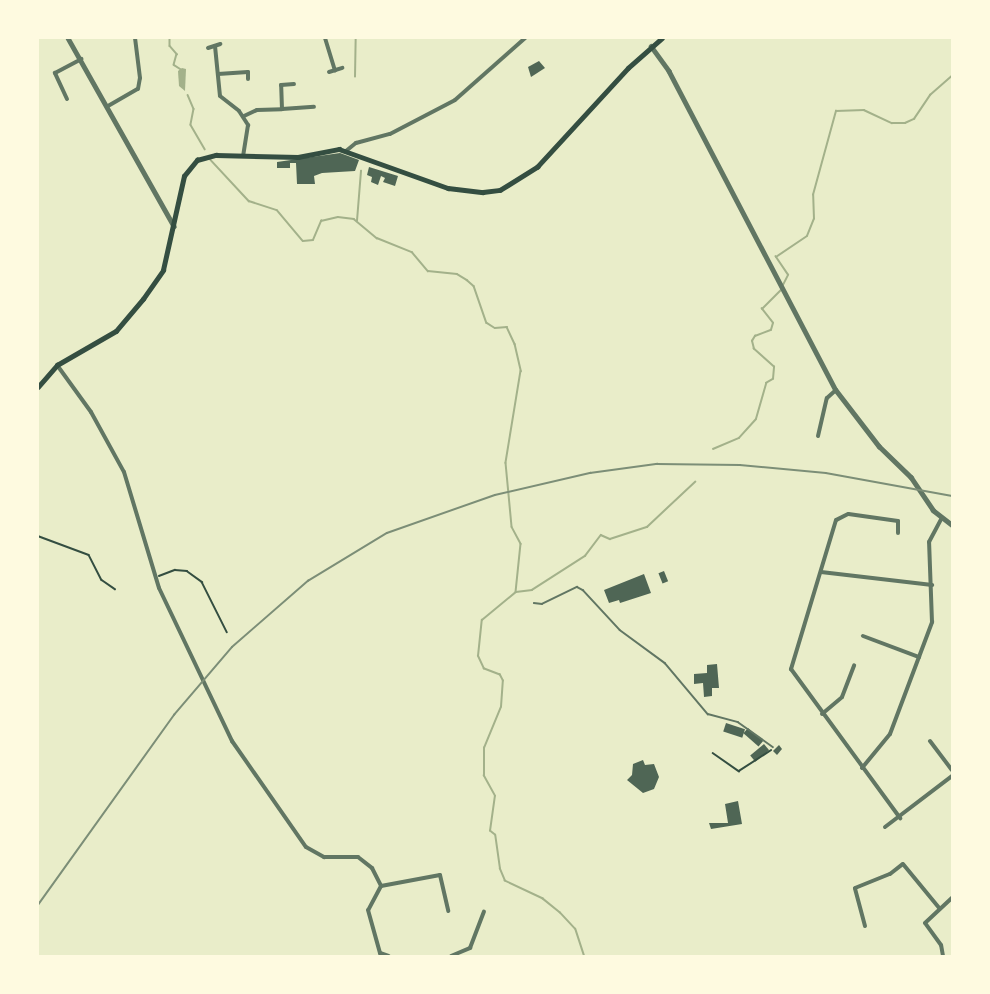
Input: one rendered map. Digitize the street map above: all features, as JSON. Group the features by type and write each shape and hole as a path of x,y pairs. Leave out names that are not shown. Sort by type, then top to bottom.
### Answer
{"main road":[{"path":"38,387 57,365 116,331 129,319 163,270 184,176 190,165 211,155 298,157 346,151 448,188 483,192 500,190 537,167 651,46 662,38"}],"street":[{"path":"68,38 108,105 174,226"},
{"path":"108,105 138,89 140,78 135,38"},
{"path":"326,38 335,70"},
{"path":"346,151 356,143 390,134 455,100 525,38"},
{"path":"208,48 217,45 218,74 224,103 244,116 248,131 243,157"},
{"path":"651,46 669,71 836,390 942,518 952,525"},
{"path":"67,99 55,73 81,59"},
{"path":"247,67 248,79"},
{"path":"329,72 342,68"},
{"path":"218,74 248,72"},
{"path":"282,109 279,85 294,84"},
{"path":"244,116 256,110 314,107"},
{"path":"57,365 91,412 124,472 156,578 232,741 306,847 324,857 357,857 372,868 381,886"},
{"path":"818,436 828,398 836,390"},
{"path":"898,533 898,521 840,516 791,669 900,818"},
{"path":"862,768 890,734 934,617 929,541 942,518"},
{"path":"821,572 932,585"},
{"path":"862,636 919,657"},
{"path":"822,714 843,695 854,665"},
{"path":"930,741 952,770"},
{"path":"885,827 900,818 952,776"},
{"path":"865,926 855,888 890,874 903,864 940,909"},
{"path":"381,886 440,874 447,911"},
{"path":"381,886 368,910 380,954 388,957"},
{"path":"943,957 941,945 925,923 952,898"},
{"path":"452,957 470,948 484,912"}],"lane":[{"path":"534,603 542,604 577,587 582,590 620,630 665,663 708,714 738,722 773,747"}],"path":[{"path":"38,536 89,555 102,580 115,589"},
{"path":"156,578 175,570 187,571 202,582 227,632"},
{"path":"714,753 727,766 740,771 759,761 773,747"}],"shaded area":[{"path":"182,68 186,69 185,91 179,86 178,71"}],"building":[{"path":"539,61 545,68 531,77 528,67"},
{"path":"340,153 359,160 355,171 322,173 314,176 315,184 297,184 296,163 290,163 290,168 277,168 277,162"},
{"path":"369,167 398,176 395,186 383,182 385,178 381,176 378,185 371,182 372,177 367,175"},
{"path":"664,571 668,581 663,583 658,573"},
{"path":"644,574 651,593 620,603 619,600 609,603 604,590"},
{"path":"717,664 719,688 712,688 712,696 704,697 703,683 694,684 694,674 707,673 707,665"},
{"path":"726,723 745,729 742,738 723,732"},
{"path":"748,728 763,741 759,746 743,733"},
{"path":"764,744 769,750 755,762 750,756"},
{"path":"779,745 782,749 777,755 773,751"},
{"path":"643,760 645,765 654,764 659,777 654,789 643,793 627,780 632,775 633,764"},
{"path":"738,801 742,824 711,829 709,823 728,823 725,804"}],"waterway":[{"path":"170,38 170,46 177,54 174,65 182,70"},
{"path":"355,77 356,38"},
{"path":"783,285 788,275 776,257 807,236 814,219 813,195 836,111 864,110 892,123 905,123 914,119 930,95 952,76"},
{"path":"188,95 194,109 191,125 205,149"},
{"path":"209,158 249,201 277,210 303,241 313,240 321,221 338,217 354,219 377,238 412,252 428,271 457,274 467,280 474,286 487,323 495,328 507,327 515,344 521,371 506,463 512,527 521,544 516,592"},
{"path":"357,221 361,171"},
{"path":"713,449 739,438 756,419 766,383 773,379 774,367 754,349 752,341 755,336 771,330 773,323 762,309 781,290"},
{"path":"584,956 575,929 560,913 543,899 505,881 500,869 495,835 490,831 495,796 484,776 484,748 501,707 503,681 500,675 484,669 478,656 482,620 516,592 532,590 585,556 601,535 610,539 647,527 695,482"}],"railway":[{"path":"38,905 174,715 232,647 308,581 387,533 495,495 590,473 657,464 740,465 826,473 952,496"}]}
